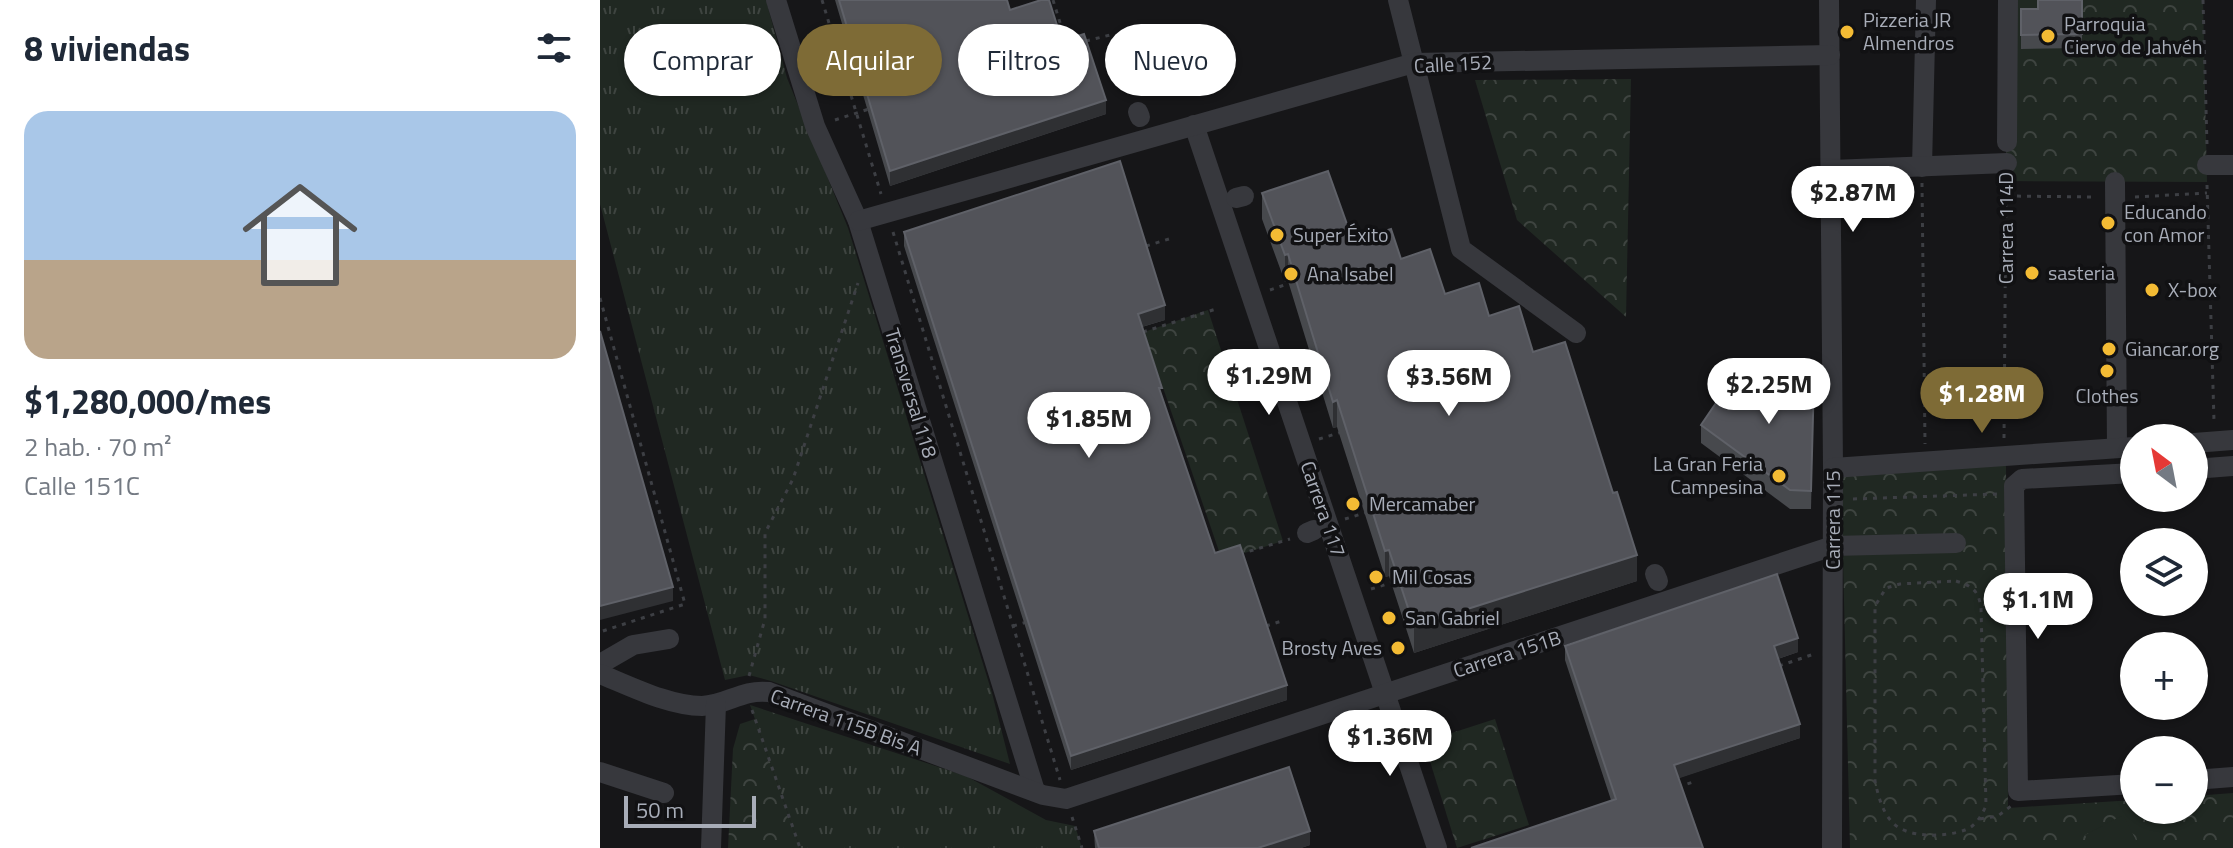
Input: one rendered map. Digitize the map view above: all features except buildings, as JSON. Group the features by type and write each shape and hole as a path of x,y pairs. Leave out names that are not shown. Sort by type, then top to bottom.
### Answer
{"street":[{"name":"Transversal 118","path":"776,0 815,126 858,221 1039,793"},
{"path":"1398,0 1461,249 1576,333"},
{"name":"Carrera 115","path":"1829,0 1832,848"},
{"path":"1922,167 1926,0"},
{"name":"Carrera 114D","path":"2007,153 2008,0"},
{"name":"Calle 152","path":"858,221 1414,63 1830,55"},
{"name":"Carrera 117","path":"1194,125 1302,444 1310,532 1352,595 1437,848"},
{"path":"1831,170 1922,167 2007,153"},
{"path":"2207,165 2233,165"},
{"path":"2115,182 2125,424"},
{"path":"1833,468 2120,447"},
{"path":"2208,468 2233,466"},
{"path":"2120,475 2015,487 2018,791 2120,785"},
{"name":"Carrera 151B","path":"1039,793 1066,799 1833,546 1956,543"},
{"path":"600,664 633,645 669,639"},
{"name":"Carrera 115B Bis A","path":"600,674 684,704 716,704 745,692 769,692 1039,793"},
{"path":"711,848 716,704"},
{"path":"600,772 664,793"},
{"path":"2208,779 2233,777"}],"path":[{"path":"822,0 829,24"},
{"path":"1053,0 1060,24"},
{"path":"2203,0 2214,441"},
{"path":"790,49 797,47"},
{"path":"852,96 1082,848"},
{"path":"815,126 872,109"},
{"name":"Carrera 114D","path":"2003,456 2007,153"},
{"path":"1922,167 1926,461"},
{"path":"1140,248 1169,239"},
{"path":"800,848 745,692 765,619 765,533 793,479 862,271 872,267"},
{"path":"1252,296 1296,281"},
{"path":"600,298 685,604 600,632"},
{"path":"1141,333 1216,309"},
{"path":"1277,370 1322,355"},
{"path":"611,378 621,374"},
{"path":"1302,444 1342,432"},
{"path":"1833,499 2015,487"},
{"path":"1231,557 1370,511"},
{"path":"652,536 665,532"},
{"path":"1352,595 1407,578"},
{"path":"1980,819 1986,806 1979,594 1971,586 1956,581 1900,584 1886,588 1875,606 1875,781 1879,799 1891,821 1908,832 1935,835 1966,830 1980,819 2009,810 2018,791"},
{"path":"1256,629 1285,620"},
{"path":"1013,626 1028,621"},
{"path":"1774,667 1832,648"},
{"path":"1678,787 1693,782"}],"green space":[{"path":"600,0 766,0 772,24 624,24 624,96 781,96 781,56 787,78 848,228 992,693 1010,764 771,681 749,675 725,680 600,204"},
{"path":"2008,0 2203,0 2207,182 2006,181"},
{"path":"1631,79 1626,317 1517,220 1475,80"},
{"path":"1208,310 1283,541 1222,560 1144,332"},
{"path":"2006,465 2008,808 2120,801 2120,824 2208,824 2208,795 2233,793 2233,848 1850,848 1841,476"},
{"path":"750,705 966,776 1046,820 1075,826 1082,848 800,848"},
{"path":"755,719 800,848 728,848 733,749 740,724"},
{"path":"1495,719 1529,825 1457,848 1424,742"},
{"path":"2120,817 2120,824 2128,824 2140,848 2092,848 2085,835"}],"place":[{"name":"Pizzeria JR Almendros","path":"1847,32"},
{"name":"Parroquia Ciervo de Jahvéh","path":"2048,36"},
{"name":"Educando con Amor","path":"2108,223"},
{"name":"Super Éxito","path":"1277,235"},
{"name":"sasteria","path":"2032,273"},
{"name":"Ana Isabel","path":"1291,274"},
{"name":"X-box","path":"2152,290"},
{"name":"Giancar.org","path":"2109,349"},
{"name":"Clothes","path":"2107,371"},
{"name":"La Gran Feria Campesina","path":"1779,476"},
{"name":"Mercamaber","path":"1353,504"},
{"name":"Mil Cosas","path":"1376,577"},
{"name":"San Gabriel","path":"1389,618"},
{"name":"Brosty Aves","path":"1398,648"}]}
